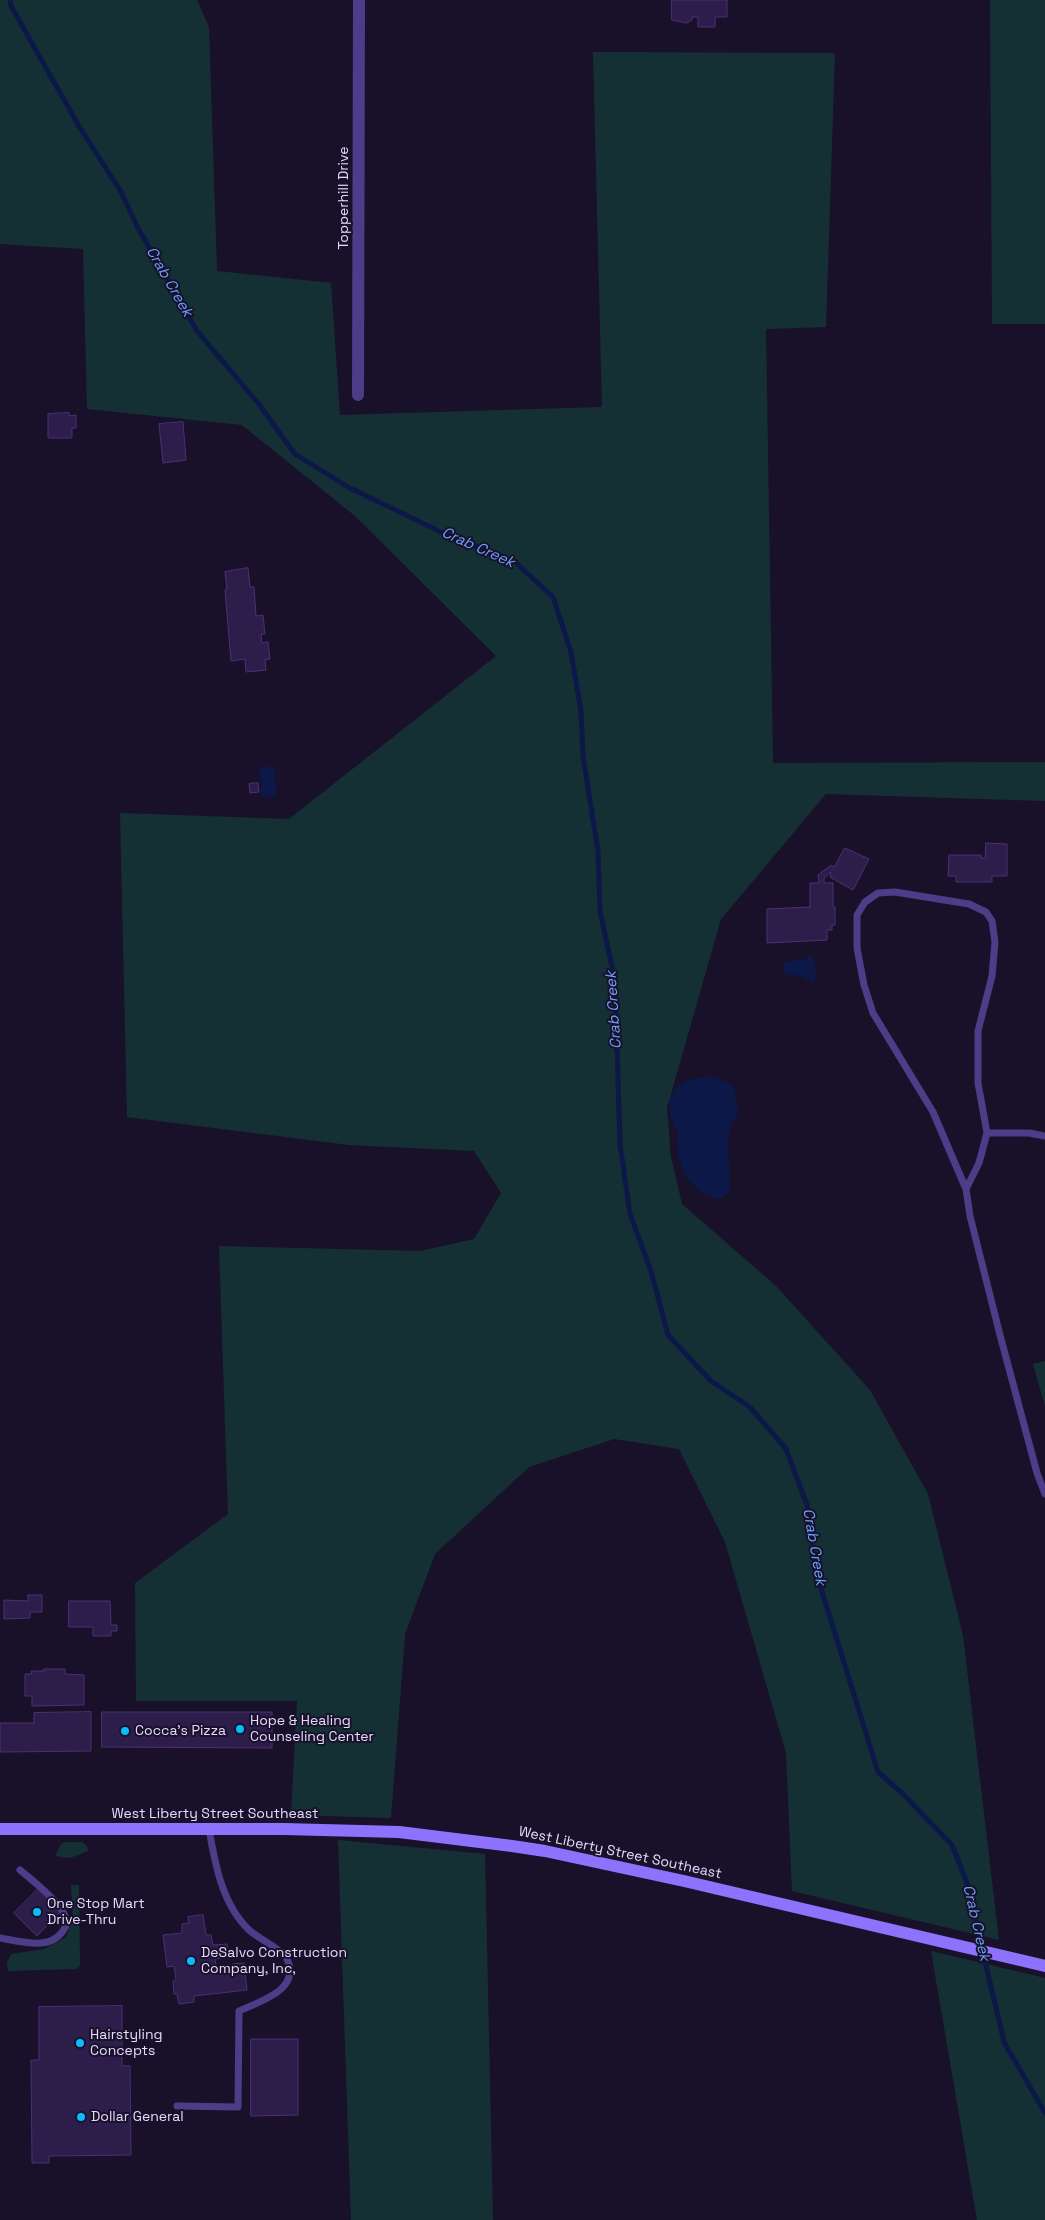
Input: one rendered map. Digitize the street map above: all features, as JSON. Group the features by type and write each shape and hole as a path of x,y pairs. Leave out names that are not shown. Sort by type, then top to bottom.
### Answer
{"main road":[{"name":"West Liberty Street Southeast","path":"0,1829 209,1829 399,1832 545,1851 1045,1966"}],"street":[{"name":"Topperhill Drive","path":"358,395 359,0"}],"lane":[{"path":"966,1189 979,1163 987,1133 978,1083 978,1032 992,976 995,942 992,921 986,912 969,904 895,892 878,893 865,902 857,915 857,948 864,985 872,1013 933,1112 966,1189 970,1216 1000,1334 1037,1473 1045,1494"},
{"path":"987,1133 1029,1133 1045,1136"},
{"path":"177,2106 238,2107 239,2011 277,1994 286,1984 289,1974 286,1957 250,1931 238,1919 228,1902 218,1870 209,1829"},
{"path":"0,1938 37,1944 46,1943 58,1937 67,1923 63,1912 38,1884 20,1870"}],"green space":[{"path":"0,0 197,0 209,27 217,271 331,283 340,415 602,407 593,52 835,53 826,327 766,329 773,763 1045,762 1045,801 826,794 721,919 667,1108 671,1157 682,1204 776,1286 870,1390 928,1494 963,1636 999,1940 792,1891 786,1753 725,1542 679,1449 614,1439 529,1467 435,1554 405,1634 391,1818 291,1815 297,1701 136,1701 135,1583 228,1514 219,1246 420,1251 474,1239 501,1193 474,1151 349,1145 127,1117 120,813 289,819 496,656 355,516 242,425 87,409 83,249 0,244"},
{"path":"990,0 1045,0 1045,324 992,324"},
{"path":"1045,1361 1045,1406 1033,1364"},
{"path":"338,1840 485,1854 493,2220 351,2220"},
{"path":"66,1842 82,1842 87,1846 88,1851 70,1858 55,1856 61,1844"},
{"path":"71,1885 79,1885 80,1966 76,1969 8,1971 7,1963 11,1954 44,1949 66,1937 73,1919"},
{"path":"931,1951 1045,1978 1045,2220 977,2220"}],"shaded area":[{"path":"274,766 276,796 262,797 259,768"},
{"path":"809,955 812,956 816,968 814,983 799,975 788,975 784,972 785,962 807,959"},
{"path":"712,1077 732,1085 736,1096 738,1112 730,1128 728,1140 730,1187 728,1194 718,1199 710,1197 696,1188 682,1168 676,1128 671,1119 669,1106 673,1092 677,1087 689,1080"}],"building":[{"path":"672,0 727,0 727,17 715,17 715,27 698,27 698,17 692,17 692,20 686,23 672,20"},
{"path":"69,413 69,416 76,415 76,428 72,428 72,438 48,438 48,414"},
{"path":"183,422 186,460 163,463 159,424"},
{"path":"248,568 250,587 254,587 256,616 263,615 265,634 261,634 262,643 268,642 270,659 265,660 266,670 246,672 245,659 231,661 225,572"},
{"path":"258,783 259,792 250,793 249,784"},
{"path":"986,843 1007,844 1007,876 992,876 992,882 956,882 956,876 948,876 949,855 981,855 981,858 985,858"},
{"path":"845,848 869,859 853,890 830,877 831,872 824,878 824,883 833,883 833,907 835,907 835,925 832,925 832,930 827,930 827,940 767,943 767,909 810,907 810,883 819,883 818,875 831,865 834,867"},
{"path":"28,1595 42,1595 42,1612 30,1612 30,1618 4,1619 4,1600 28,1601"},
{"path":"69,1601 110,1601 111,1625 117,1625 117,1631 111,1631 111,1636 93,1636 93,1627 69,1627"},
{"path":"44,1669 65,1669 65,1674 84,1675 84,1705 32,1706 32,1696 25,1696 25,1674 32,1674 31,1671 44,1671"},
{"path":"91,1712 91,1751 0,1752 0,1723 34,1723 34,1713"},
{"path":"102,1712 272,1712 272,1748 102,1747"},
{"name":"One Stop Mart Drive-Thru","path":"38,1889 61,1911 37,1936 14,1913"},
{"name":"DeSalvo Construction Company, Inc,","path":"203,1915 206,1935 211,1935 213,1945 227,1944 229,1957 215,1959 217,1972 232,1972 232,1964 244,1963 247,1990 194,1996 194,2002 179,2004 177,1994 174,1994 173,1981 176,1980 174,1966 167,1967 163,1935 182,1933 182,1924 189,1923 188,1917"},
{"path":"122,2006 122,2066 130,2066 131,2155 49,2156 49,2163 32,2163 31,2060 39,2060 39,2007"},
{"path":"251,2039 298,2039 298,2115 251,2116"}],"waterway":[{"name":"Crab Creek","path":"10,0 11,6 80,128 120,190 138,228 197,331 258,403 295,454 348,487 443,533 515,562 553,597 571,652 581,711 583,756 598,851 600,911 615,981 620,1144 630,1214 651,1271 668,1335 711,1381 750,1407 786,1449 807,1505 815,1569 878,1772 902,1793 952,1845 966,1880 1004,2042 1045,2113"}],"place":[{"name":"Hope & Healing Counseling Center","path":"240,1729"},
{"name":"Cocca's Pizza","path":"125,1731"},
{"name":"One Stop Mart Drive-Thru","path":"37,1912"},
{"name":"DeSalvo Construction Company, Inc,","path":"191,1961"},
{"name":"Hairstyling Concepts","path":"80,2043"},
{"name":"Dollar General","path":"81,2117"}]}
